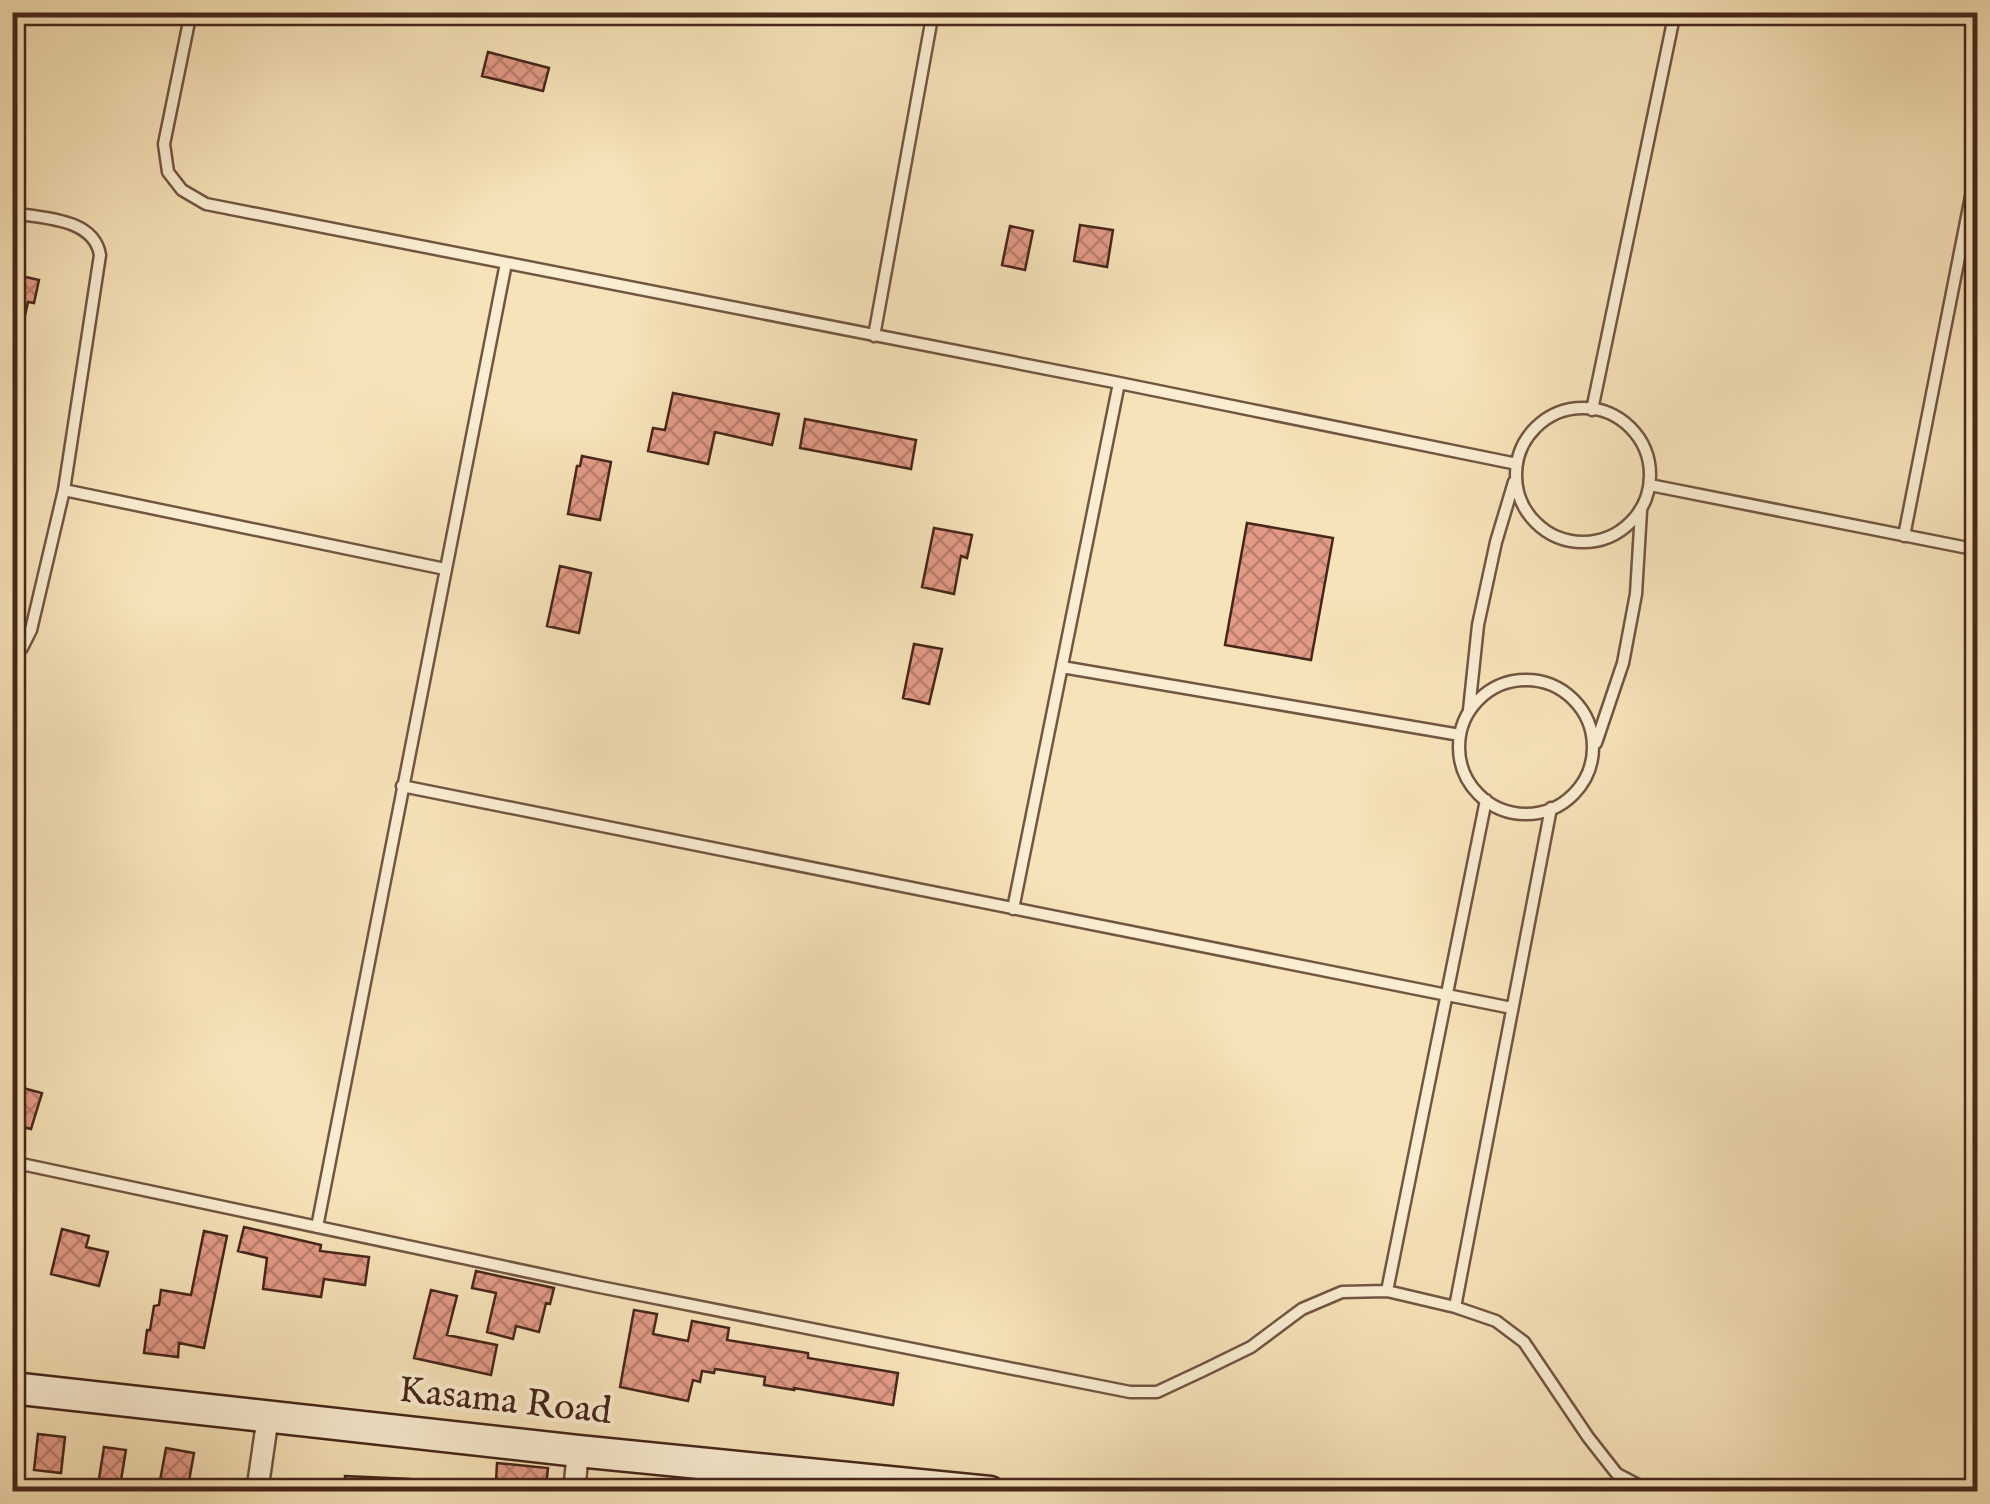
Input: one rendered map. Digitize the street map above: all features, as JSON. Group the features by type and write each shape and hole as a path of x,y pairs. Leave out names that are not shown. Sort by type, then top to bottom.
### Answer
{"street":[{"name":"Kasama Road","path":"12,1388 990,1492"},
{"path":"257,1492 268,1416"},
{"path":"574,1492 578,1451"}],"lane":[{"path":"192,12 164,144 168,172 182,190 206,204 1517,464"},
{"path":"874,336 933,12"},
{"path":"1592,410 1674,12"},
{"path":"1904,536 1978,161"},
{"path":"12,213 85,230 98,244 100,255 64,490 31,630 22,648 12,653"},
{"path":"317,1227 506,263"},
{"path":"1013,909 1119,384"},
{"path":"1516,477 1496,542 1478,625 1469,711 1458,747 1469,782 1486,800 1511,811 1538,812 1563,803 1582,784 1592,761 1623,663 1636,594 1642,510 1650,485 1649,459 1637,436 1617,419 1592,410 1565,412 1542,422 1525,440 1517,464 1517,490 1529,514 1548,532 1560,537 1600,540 1624,528 1642,510"},
{"path":"1650,485 1978,550"},
{"path":"64,490 445,569"},
{"path":"1062,668 1460,735"},
{"path":"1469,711 1499,686 1539,682 1564,692 1582,710 1594,748"},
{"path":"402,786 1512,1008"},
{"path":"1388,1291 1486,800"},
{"path":"1454,1307 1550,808"},
{"path":"12,1162 595,1286 1130,1392 1157,1392 1204,1370 1251,1346 1302,1310 1342,1292 1388,1291 1496,1320 1524,1342 1617,1474 1661,1492"}],"building":[{"path":"488,52 549,68 543,91 482,76"},
{"path":"1080,225 1113,230 1107,267 1074,261"},
{"path":"1010,226 1033,231 1025,270 1002,265"},
{"path":"12,274 39,280 34,303 28,302 19,343 12,343"},
{"path":"673,393 779,414 772,445 715,432 708,464 648,451 653,428 665,430"},
{"path":"805,419 916,440 911,469 800,448"},
{"path":"582,456 611,462 600,520 568,514"},
{"path":"1247,523 1333,538 1311,660 1225,645"},
{"path":"934,528 972,535 967,558 961,556 954,594 922,587"},
{"path":"560,566 591,573 579,633 547,626"},
{"path":"914,644 942,649 929,704 903,698"},
{"path":"12,1085 42,1093 31,1129 12,1125"},
{"path":"244,1227 321,1245 320,1251 369,1257 365,1285 324,1279 321,1297 263,1289 267,1258 238,1251"},
{"path":"62,1229 89,1236 86,1247 108,1252 99,1286 51,1274"},
{"path":"204,1231 227,1236 204,1348 179,1343 178,1357 144,1353 147,1330 154,1306 159,1305 161,1290 191,1295"},
{"path":"476,1271 554,1288 539,1332 516,1326 513,1339 487,1332 496,1293 472,1288"},
{"path":"431,1290 457,1296 447,1335 497,1345 491,1375 414,1358"},
{"path":"634,1310 657,1314 653,1334 688,1341 692,1321 729,1328 727,1340 898,1373 893,1405 764,1385 765,1377 715,1369 714,1373 702,1371 700,1382 693,1380 688,1401 620,1387"},
{"path":"38,1434 65,1437 61,1473 34,1470"},
{"path":"104,1447 126,1450 119,1492 97,1492"},
{"path":"166,1448 194,1453 187,1492 158,1492"},
{"path":"497,1463 548,1468 546,1487 496,1482"},
{"path":"345,1476 410,1479 409,1492 344,1492"}]}
